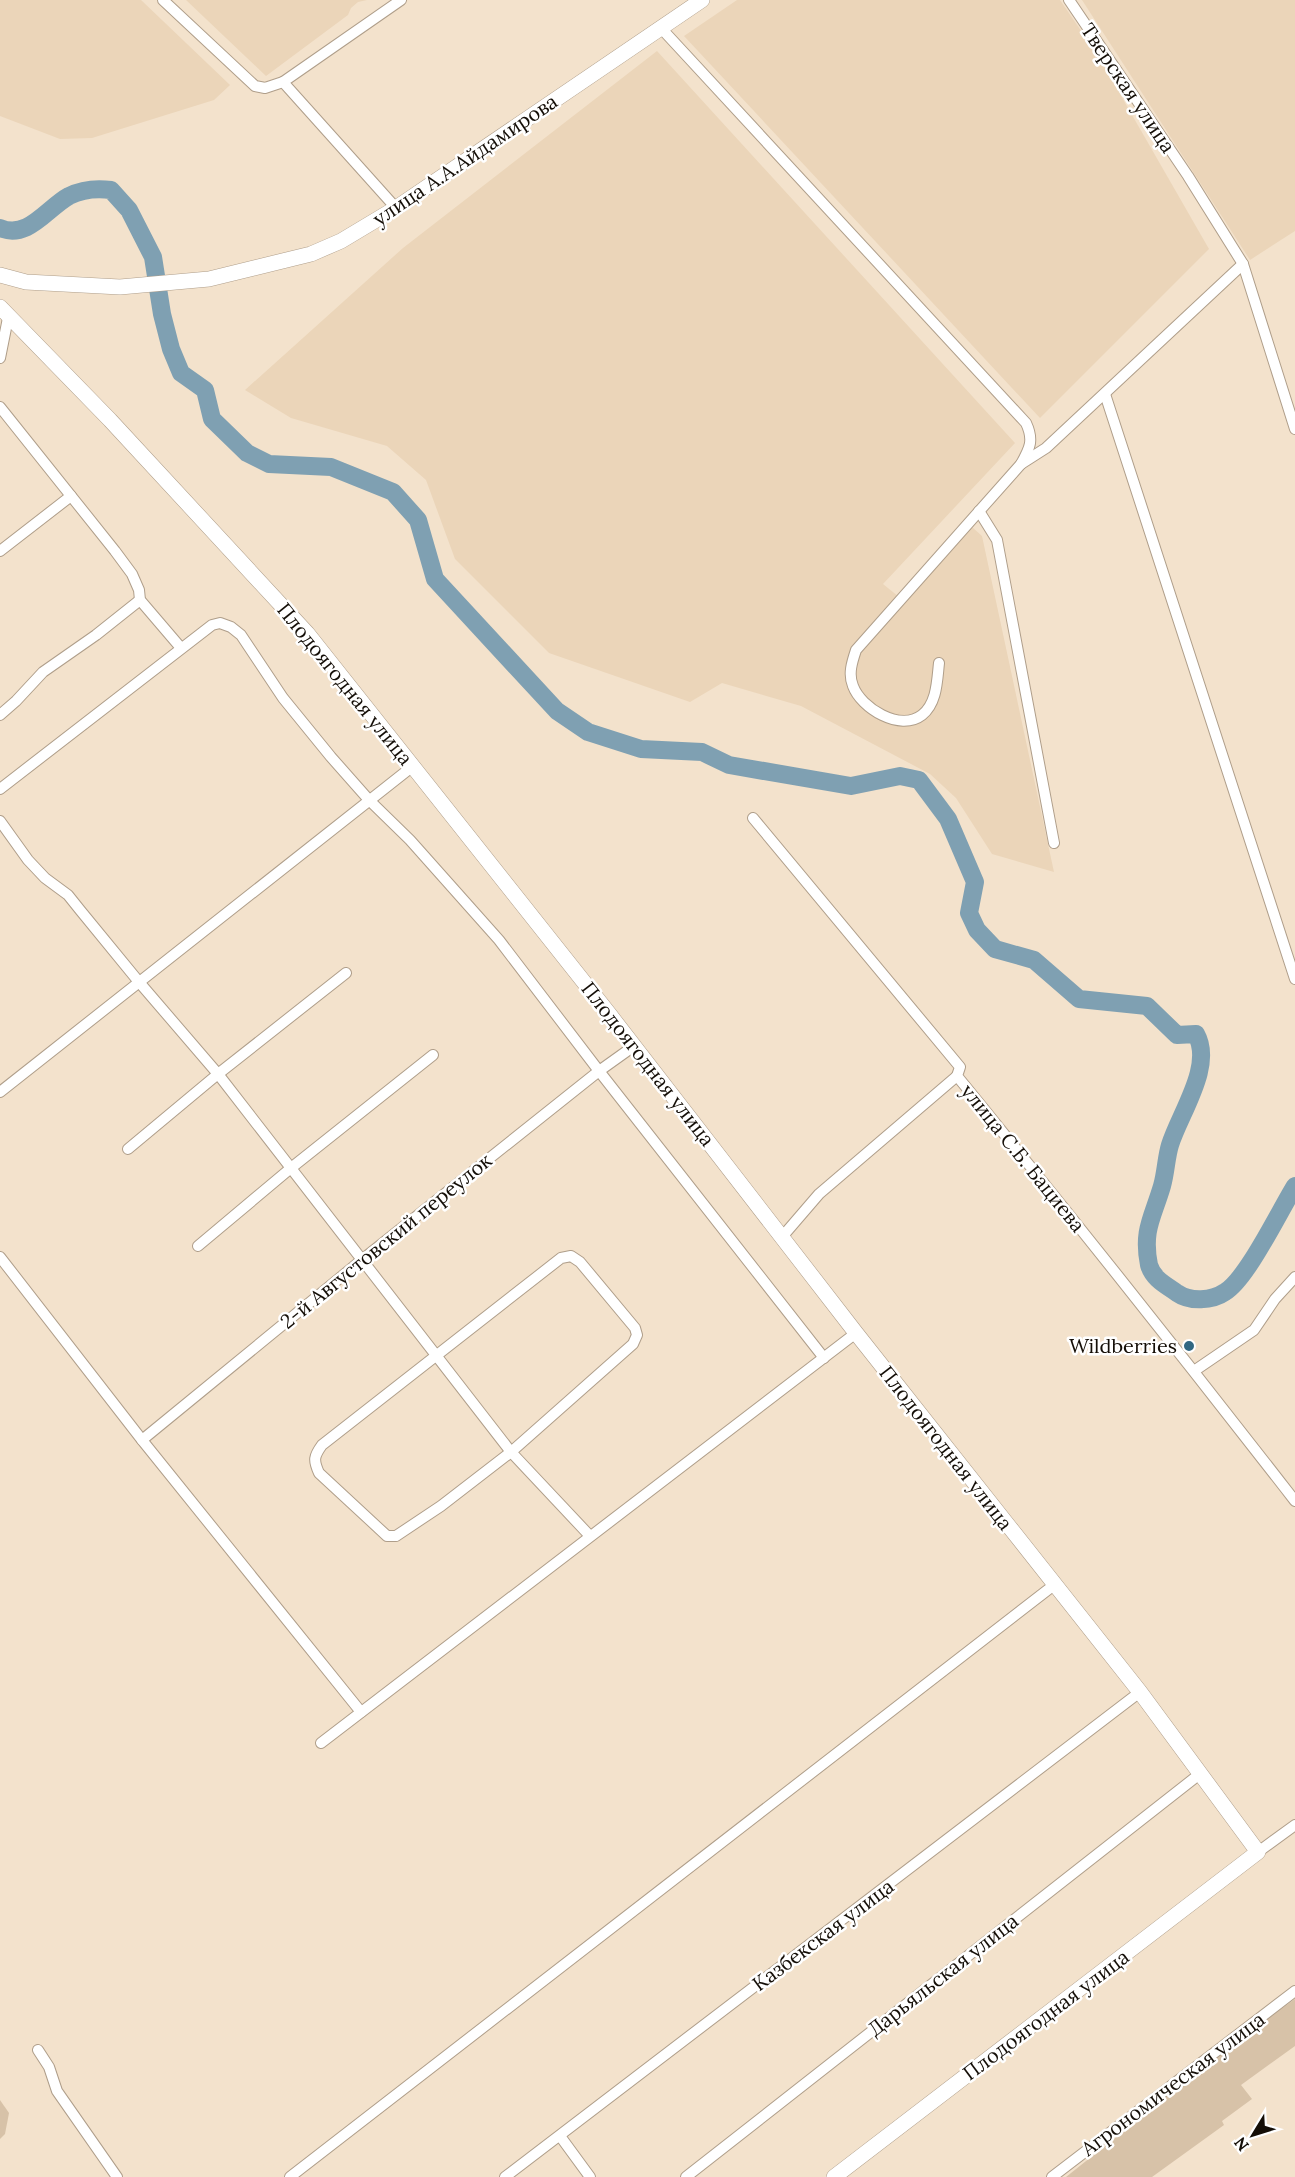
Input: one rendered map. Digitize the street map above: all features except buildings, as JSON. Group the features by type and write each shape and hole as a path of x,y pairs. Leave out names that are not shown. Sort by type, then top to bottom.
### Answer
{"street":[{"path":"163,0 248,82 265,88 283,82 401,0"},
{"name":"улица А.А.Айдамирова","path":"0,275 26,282 120,287 209,279 311,254 341,241 396,208 702,0"},
{"name":"Тверская улица","path":"1069,0 1188,176 1243,264 1295,429"},
{"path":"661,28 1026,423 1031,435 1031,446 1021,464 856,650 850,674 853,687 861,700 875,712 903,720 912,719 921,715 930,706 935,693 939,663"},
{"path":"283,82 396,208"},
{"path":"1021,464 1047,448 1243,264"},
{"path":"0,358 4,313"},
{"name":"Плодоягодная улица","path":"4,313 110,420 307,633 634,1046 1054,1586 1140,1692 1258,1852"},
{"path":"1105,394 1295,979"},
{"path":"0,407 132,574 139,590 140,600 181,648"},
{"path":"0,552 71,496"},
{"path":"979,511 997,540 1054,843"},
{"path":"0,715 42,672 96,635 140,600"},
{"path":"0,789 212,624 220,623 231,627 241,635 283,698 331,757 499,939 599,1071 824,1358"},
{"path":"0,1092 413,766"},
{"name":"улица С.Б. Бациева","path":"753,818 960,1067 957,1076 1194,1371 1295,1501"},
{"path":"0,821 28,860 45,878 68,896 218,1074 511,1452 590,1536"},
{"path":"128,1149 218,1074 346,973"},
{"name":"2-й Августовский переулок","path":"142,1440 363,1259 599,1071 634,1046"},
{"path":"198,1246 291,1168 433,1055"},
{"path":"782,1237 819,1194 957,1076"},
{"path":"0,1257 142,1440 361,1712"},
{"path":"571,1257 580,1262 635,1328 637,1335 633,1344 511,1452 441,1506 391,1537 387,1536 319,1473 314,1462 315,1454 322,1445 561,1258 571,1257"},
{"path":"1194,1371 1254,1330 1275,1299 1295,1277"},
{"path":"321,1743 856,1333"},
{"path":"290,2177 1054,1586"},
{"name":"Казбекская улица","path":"505,2177 1140,1692"},
{"name":"Дарьяльская улица","path":"686,2177 1201,1773"},
{"name":"Плодоягодная улица","path":"834,2177 1295,1825"},
{"name":"Агрономическая улица","path":"1052,2177 1295,1991"},
{"path":"38,2050 50,2067 57,2091 117,2177"},
{"path":"560,2136 590,2177"}],"shaded area":[{"path":"0,0 141,0 230,85 214,100 92,138 60,139 0,116"},
{"path":"186,0 367,0 358,2 351,8 348,15 266,76"},
{"path":"737,0 1060,0 1097,54 1209,249 1040,418 684,36"},
{"path":"1082,0 1295,0 1295,231 1250,260"},
{"path":"657,51 1015,443 883,584 904,601 972,527 982,536 1054,872 992,854 956,798 930,774 801,706 722,683 690,702 549,653 455,559 426,480 387,446 291,418 245,390 403,248"},
{"path":"1295,1999 1295,2046 1241,2085 1252,2099 1222,2121 1224,2125 1152,2177 1066,2177 1243,2036"},
{"path":"0,2100 9,2113 5,2134 0,2139"}],"waterway":[{"path":"0,228 10,231 20,230 37,221 61,201 79,192 95,189 111,190 129,210 153,257 162,314 171,349 181,373 205,390 212,419 247,453 269,464 331,467 393,492 418,520 435,579 557,711 588,732 641,749 702,752 729,765 851,786 900,776 919,780 948,819 975,882 969,913 977,930 995,949 1034,960 1079,999 1147,1006 1177,1035 1196,1034 1201,1060 1198,1075 1194,1090 1170,1145 1162,1186 1148,1233 1149,1265 1164,1284 1182,1296 1194,1299 1214,1297 1225,1292 1234,1285 1253,1259 1295,1186"}],"place":[{"name":"Wildberries","path":"1189,1346"}]}
